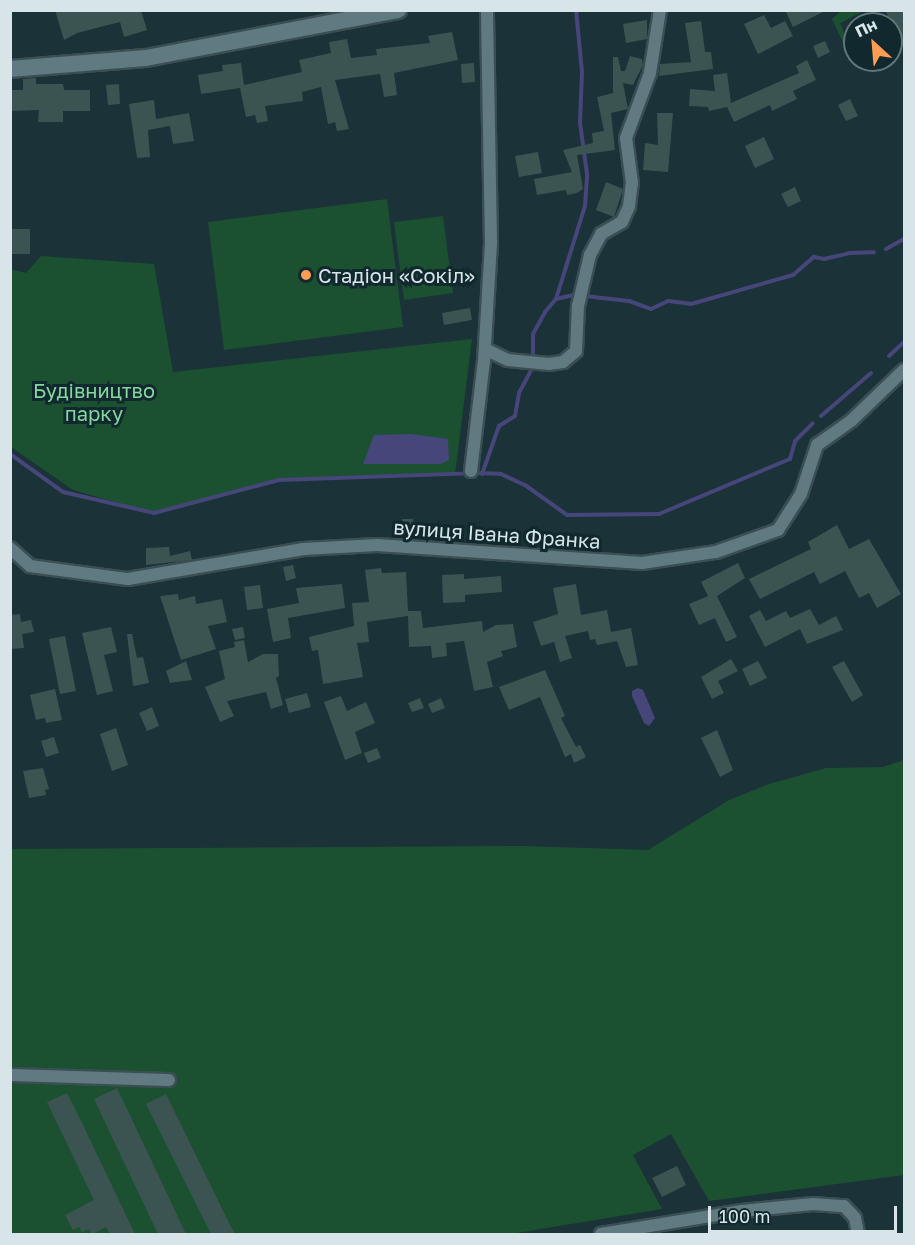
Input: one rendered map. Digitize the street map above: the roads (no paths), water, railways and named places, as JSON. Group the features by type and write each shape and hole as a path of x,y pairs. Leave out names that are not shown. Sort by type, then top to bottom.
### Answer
{"street":[{"path":"10,69 146,58 398,10"},
{"path":"471,471 485,350 492,168 487,10"},
{"path":"485,350 508,360 549,364 563,362 576,351 578,306 590,255 601,234 622,222 629,206 632,183 626,138 650,73 660,10"},
{"name":"вулиця Івана Франка","path":"10,548 30,566 128,579 303,549 376,545 642,563 716,552 778,530 801,494 817,445 852,420 904,370"},
{"path":"10,1075 169,1080"},
{"path":"601,1234 742,1211 813,1204 844,1206 855,1218 858,1234"}],"waterway":[{"path":"556,299 585,206 587,174 580,123 582,72 576,10"},
{"path":"886,249 904,239"},
{"path":"585,296 629,301 651,309 668,301 691,304 793,275 814,257 824,259 849,253 874,252"},
{"path":"533,358 533,334 545,312 556,299 574,295"},
{"path":"889,356 904,342"},
{"path":"482,474 499,426 515,416 519,393 532,369"},
{"path":"821,416 871,373"},
{"path":"10,454 63,492 154,513 279,480 476,473 501,474 525,485 567,515 659,514 790,459 795,441 813,423"}],"place":[{"name":"Стадіон «Сокіл»","path":"306,275"}],"park label":[{"name":"Будівництво парку","path":"94,402"}]}
